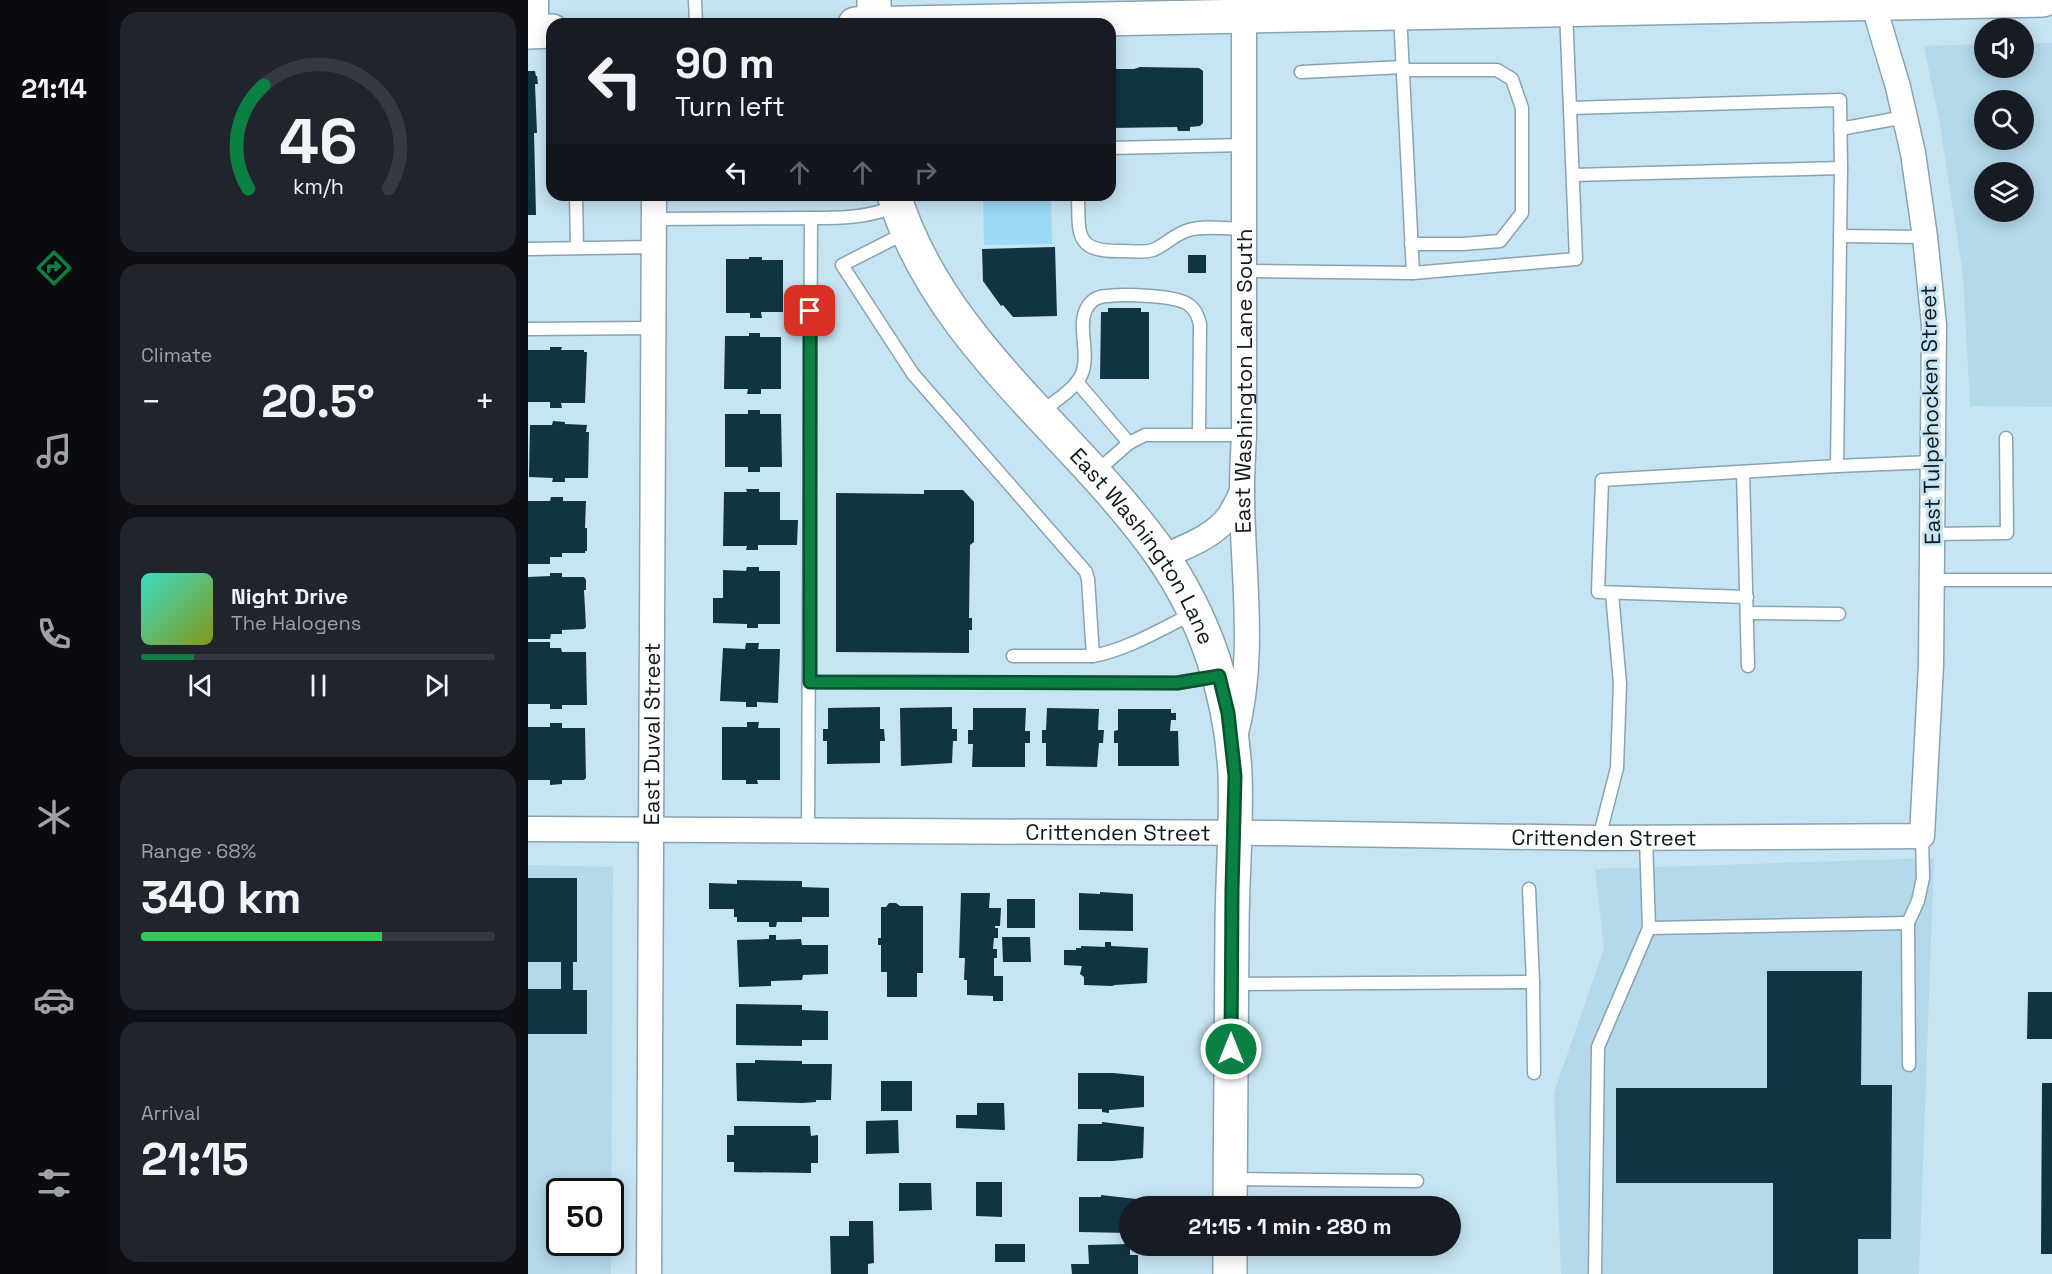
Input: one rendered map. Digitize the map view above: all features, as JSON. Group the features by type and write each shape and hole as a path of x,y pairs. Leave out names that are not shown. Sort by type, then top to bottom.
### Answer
{"main road":[{"path":"874,0 874,18"},
{"path":"1116,18 1260,11 1400,13 1566,10 1626,4 2043,0"},
{"name":"East Washington Lane","path":"900,211 932,281 947,304 988,357 1131,516 1162,557 1208,642 1228,713 1235,776 1230,1192"},
{"path":"1230,1256 1230,1274"}],"street":[{"name":"East Tulpehocken Street","path":"1872,2 1905,117 1916,171 1934,325 1930,665 1922,836"},
{"name":"East Washington Lane South","path":"1233,745 1245,691 1247,583 1242,491 1244,145 1260,11"},
{"name":"East Duval Street","path":"649,1274 654,201"},
{"path":"1162,557 1216,529 1230,515 1242,491"},
{"name":"Crittenden Street","path":"528,829 1234,833 1599,838 1922,836"}],"lane":[{"path":"695,0 696,18"},
{"path":"1244,271 1413,273 1576,259 1566,10"},
{"path":"1400,13 1413,273"},
{"path":"1301,72 1403,69 1497,70 1512,79 1522,108 1522,213 1500,241 1411,244"},
{"path":"1570,108 1840,100 1837,466"},
{"path":"1840,129 1905,117"},
{"path":"1116,148 1244,145"},
{"path":"1573,175 1841,168"},
{"path":"576,201 577,248"},
{"path":"1078,201 1079,229 1082,239 1089,247 1100,251 1150,251 1164,245 1176,235 1191,229 1244,229"},
{"path":"654,219 861,217 900,211"},
{"path":"900,211 842,265 913,374 1086,572 1093,656"},
{"path":"808,831 811,218"},
{"path":"1840,236 1925,237"},
{"path":"528,249 654,247"},
{"path":"1040,414 1077,382 1084,368 1084,317 1087,307 1095,299 1106,296 1176,298 1190,305 1197,314 1200,324 1199,434"},
{"path":"528,329 654,328"},
{"path":"1077,382 1129,442"},
{"path":"1093,474 1129,442 1145,435 1244,435"},
{"path":"1932,534 2007,533 2007,438"},
{"path":"1746,597 1598,592 1602,480 1932,462"},
{"path":"1743,472 1748,666"},
{"path":"1931,580 2052,580"},
{"path":"1599,838 1617,768 1620,684 1612,593"},
{"path":"1013,656 1093,656 1112,652 1194,613"},
{"path":"1747,613 1839,614"},
{"path":"810,682 1177,683 1219,676"},
{"path":"1909,1065 1908,923 1918,901 1923,878 1922,836"},
{"path":"1595,1274 1598,1047 1649,928 1646,838"},
{"path":"1529,889 1533,982 1533,1072"},
{"path":"1649,928 1908,923"},
{"path":"1231,984 1533,982"},
{"path":"1230,1192 1417,1181"}],"shaded area":[{"path":"2034,43 2052,43 2052,407 1970,406 1963,275 1940,125 1924,46 1974,44 1974,78 2034,78"},
{"path":"983,201 1051,201 1052,244 984,245"},
{"path":"1934,858 1919,1274 1561,1274 1554,1093 1604,948 1595,869"},
{"path":"528,865 613,867 611,1178 546,1178 546,1256 611,1256 611,1274 528,1274"}],"building":[{"path":"1140,67 1199,68 1203,71 1203,123 1200,126 1190,127 1190,131 1178,131 1177,127 1116,128 1116,69"},
{"path":"528,71 535,71 538,84 535,84 537,133 534,133 536,215 528,215"},
{"path":"1055,247 1057,316 1013,317 1003,305 1001,306 983,281 982,249"},
{"path":"1188,255 1206,255 1206,273 1188,273"},
{"path":"749,257 762,257 762,260 783,260 783,312 761,312 762,318 750,318 750,313 726,313 726,259 749,259"},
{"path":"1108,308 1141,308 1141,312 1149,312 1149,379 1100,379 1101,312 1108,312"},
{"path":"749,333 760,333 760,337 781,337 781,389 761,389 761,394 747,394 748,389 724,389 725,336 749,336"},
{"path":"550,347 587,352 585,403 561,403 562,408 550,408 550,402 528,402 528,350 550,350"},
{"path":"748,410 760,410 760,414 781,414 782,467 760,467 760,472 748,472 748,467 725,467 725,414 748,414"},
{"path":"553,421 587,425 586,432 589,432 588,478 565,478 565,482 552,482 553,478 529,477 530,425 552,425"},
{"path":"746,489 759,489 759,492 780,492 780,520 798,520 797,545 758,545 758,550 746,550 747,546 723,546 724,492 747,492"},
{"path":"924,490 963,490 974,502 974,542 970,545 969,618 972,618 972,630 969,630 969,653 836,652 836,493 924,494"},
{"path":"551,497 563,497 563,501 586,501 587,551 585,553 562,553 562,557 550,557 550,564 528,564 528,501 550,501"},
{"path":"747,567 759,567 759,571 780,571 780,624 758,624 758,628 747,628 747,624 713,623 713,598 723,598 723,570 746,571"},
{"path":"550,573 562,573 562,577 584,577 586,580 586,590 584,590 586,627 562,630 562,634 551,634 550,639 528,639 528,577 550,576"},
{"path":"528,642 550,642 550,648 561,648 562,652 586,652 587,705 562,705 562,709 550,709 550,704 528,704"},
{"path":"746,643 759,643 758,649 780,649 778,703 757,702 757,707 746,707 746,702 720,701 723,648 745,649"},
{"path":"880,707 880,729 884,729 885,741 880,741 880,763 827,764 827,741 823,741 823,729 828,729 828,708"},
{"path":"952,707 952,729 957,729 957,741 953,741 952,763 901,766 900,708"},
{"path":"973,708 1026,708 1025,731 1030,731 1030,743 1025,743 1025,767 972,767 973,744 968,744 968,730 973,730"},
{"path":"1047,708 1099,709 1098,730 1104,730 1103,743 1099,743 1097,767 1046,766 1046,743 1042,743 1042,730 1046,730"},
{"path":"1118,709 1171,709 1171,713 1176,713 1176,720 1171,720 1170,731 1178,731 1179,766 1118,766 1118,743 1114,743 1114,731 1118,730"},
{"path":"747,722 759,722 758,728 780,728 780,780 757,780 758,784 746,784 746,780 722,780 722,727 747,727"},
{"path":"550,723 562,723 562,728 585,728 586,778 584,780 562,780 562,784 550,785 550,780 528,780 528,727 550,727"},
{"path":"528,878 577,878 577,962 573,962 573,990 587,990 587,1034 528,1034 528,989 561,989 561,962 528,962"},
{"path":"737,880 802,881 802,887 829,888 829,917 802,917 802,922 777,922 776,927 769,927 769,922 737,922 734,909 709,909 709,883 737,884"},
{"path":"1100,892 1133,894 1133,931 1079,930 1079,893 1100,894"},
{"path":"961,893 990,893 989,908 1001,908 1000,926 995,926 998,928 998,938 994,938 993,949 997,949 997,958 994,958 994,976 1003,976 1003,1001 993,1001 993,996 967,995 967,980 964,980 965,958 959,958"},
{"path":"1007,899 1035,899 1035,928 1007,928"},
{"path":"889,903 896,903 900,906 923,906 923,973 917,973 917,997 887,997 887,972 881,972 881,945 878,945 878,938 881,938 881,907 886,907"},
{"path":"769,935 776,935 776,940 801,939 802,945 828,945 828,974 803,975 802,980 771,981 771,986 739,987 737,940 769,939"},
{"path":"1002,937 1030,937 1031,962 1003,962"},
{"path":"1105,942 1111,942 1111,946 1148,948 1147,983 1112,986 1084,985 1084,977 1080,974 1082,966 1064,965 1064,950 1076,950 1081,946 1105,947"},
{"path":"1767,971 1862,971 1861,1085 1892,1085 1891,1239 1858,1239 1858,1274 1773,1274 1773,1183 1616,1183 1616,1088 1767,1088"},
{"path":"2028,992 2052,992 2052,1039 2027,1039"},
{"path":"736,1004 802,1005 802,1010 828,1011 828,1040 802,1040 802,1046 736,1045"},
{"path":"755,1060 832,1064 831,1100 802,1103 737,1101 736,1063 755,1063"},
{"path":"1078,1073 1144,1076 1144,1107 1109,1110 1109,1113 1102,1112 1102,1109 1078,1109"},
{"path":"881,1081 912,1081 912,1111 881,1111"},
{"path":"2042,1083 2052,1083 2052,1254 2041,1254"},
{"path":"977,1103 1004,1103 1005,1130 956,1128 956,1115 977,1115"},
{"path":"898,1120 899,1153 866,1154 866,1121"},
{"path":"1102,1122 1144,1127 1143,1158 1077,1161 1078,1124 1102,1124"},
{"path":"734,1126 810,1126 811,1136 818,1135 818,1163 811,1163 811,1173 734,1172 734,1162 727,1162 727,1135 734,1135"},
{"path":"976,1182 1002,1182 1002,1217 976,1216"},
{"path":"899,1183 931,1183 932,1210 899,1211"},
{"path":"1101,1195 1119,1197 1119,1233 1079,1232 1079,1197 1101,1197"},
{"path":"849,1221 873,1221 874,1263 868,1264 868,1274 831,1274 830,1236 849,1236"},
{"path":"995,1244 1025,1244 1025,1262 995,1262"},
{"path":"1119,1244 1119,1256 1138,1256 1138,1274 1072,1274 1071,1264 1089,1264 1088,1245"}],"route":[{"path":"810,311 810,682 1177,683 1219,676 1228,713 1235,776 1231,1049"}]}
